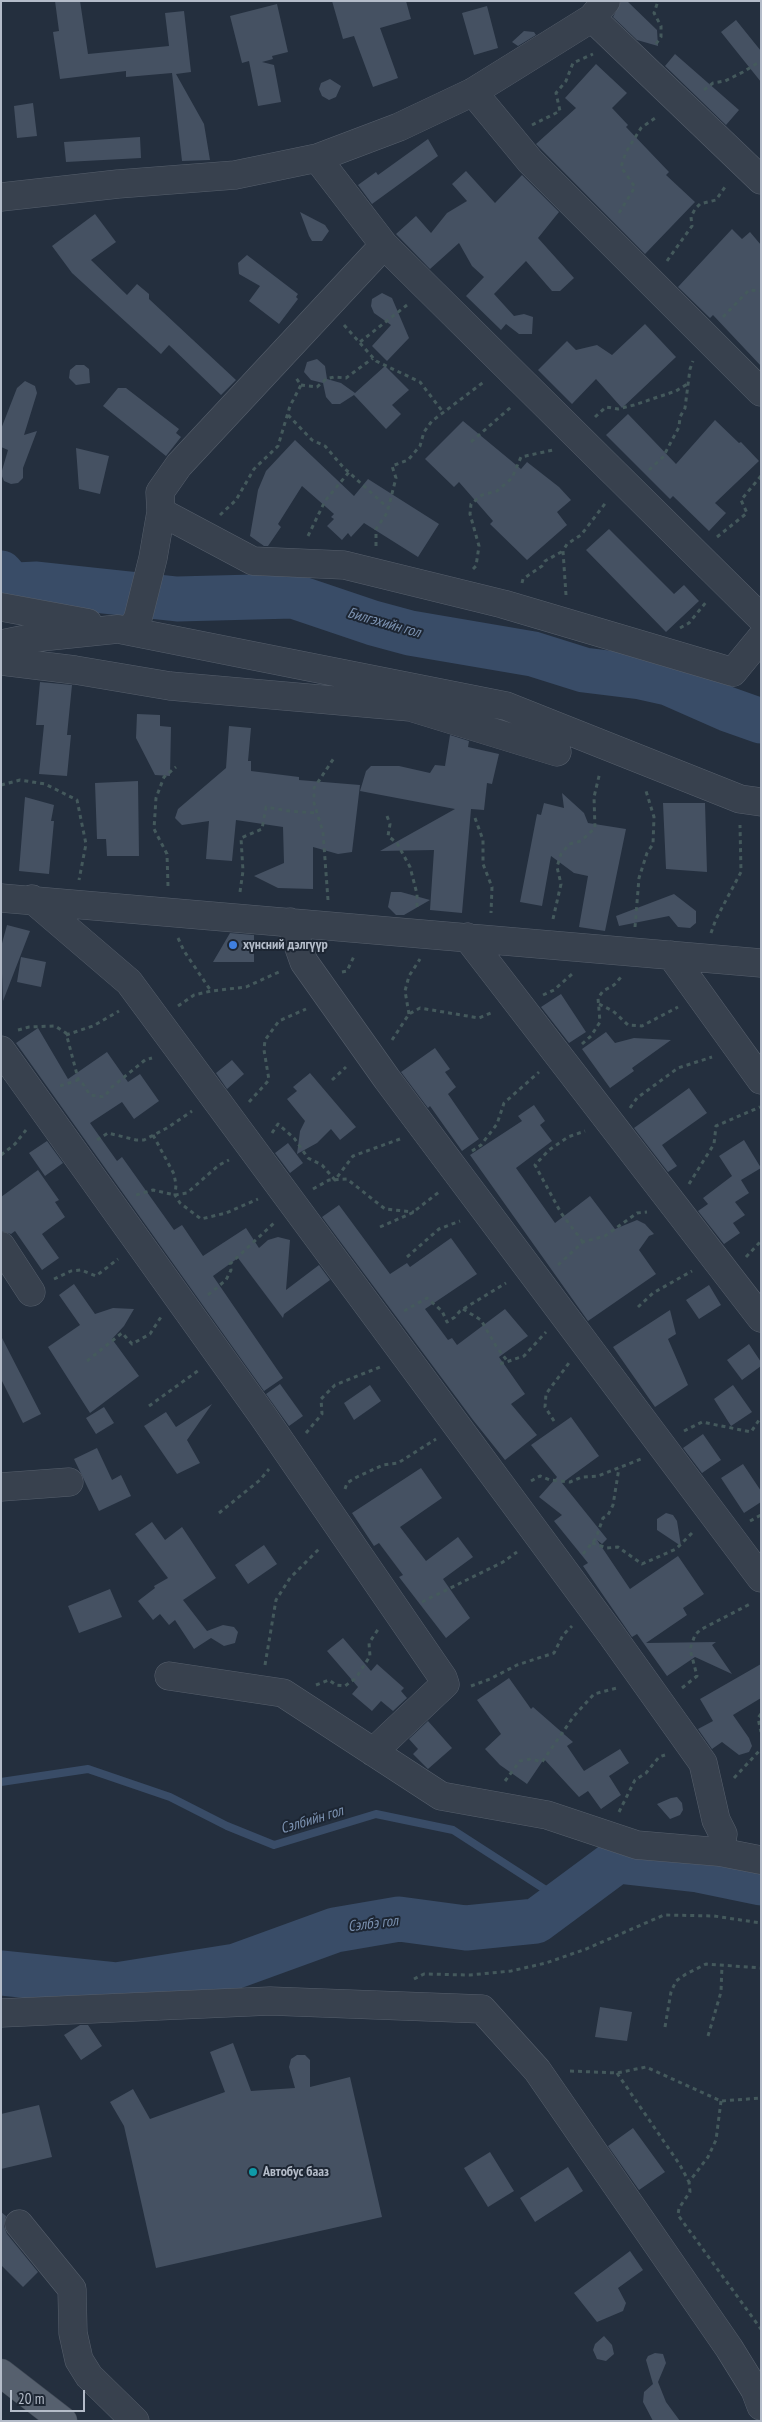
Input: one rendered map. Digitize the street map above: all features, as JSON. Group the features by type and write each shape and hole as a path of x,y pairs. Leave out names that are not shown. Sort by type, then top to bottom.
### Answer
{"main road":[{"path":"1,2373 63,2421"}],"street":[{"path":"1,197 118,184 235,176 317,158 399,127 473,92 599,10 679,102 761,180"},
{"path":"473,92 530,161 602,236 761,392"},
{"path":"317,158 384,245 761,618"},
{"path":"129,626 153,558 161,512 160,492 178,465 384,245"},
{"path":"161,512 254,561 344,565 379,573 567,622 733,672 761,638"},
{"path":"1,607 129,626 506,706 751,800"},
{"path":"1,644 31,638 129,626"},
{"path":"1,661 75,670 170,686 410,706 557,752"},
{"path":"1,898 80,903 761,963"},
{"path":"32,899 128,982 640,1675 703,1764 716,1820 723,1834 720,1852"},
{"path":"290,922 304,962 420,1123 714,1514 757,1590"},
{"path":"479,938 516,1001 573,1054 609,1122 761,1318"},
{"path":"671,955 761,1080"},
{"path":"7,1041 43,1110 286,1450 445,1684 373,1752"},
{"path":"1,1246 31,1292"},
{"path":"1,1487 69,1482"},
{"path":"170,1676 283,1693 441,1796 547,1815 637,1845 720,1852 761,1860"},
{"path":"1,2013 270,2001 482,2009 537,2070 729,2348 755,2390 761,2406"},
{"path":"19,2224 72,2289 73,2333 79,2360 89,2376 135,2421"}],"path":[{"path":"654,13 658,1"},
{"path":"725,81 761,61"},
{"path":"510,137 560,111 556,93 566,81 573,63"},
{"path":"602,236 626,204 635,187 621,167 631,141 641,128 659,115 671,111 679,102"},
{"path":"648,281 670,259 684,239 692,226 691,217 695,210 700,204 716,200 740,160"},
{"path":"427,288 413,297 386,322 360,342 373,358 420,382 444,412"},
{"path":"741,300 749,290 761,291"},
{"path":"545,561 563,551 567,544 585,530 595,514 610,498 619,492 631,489 663,457 674,438 685,408 690,369 707,339"},
{"path":"301,385 316,387 326,379 334,377 346,378 373,358"},
{"path":"203,534 217,517 236,500 254,469 278,446 288,415 301,385 299,380 276,361"},
{"path":"379,573 381,558 375,542 376,529 388,508 396,478 392,466 408,460 420,446 428,427 444,412 490,377 496,371 501,361"},
{"path":"574,433 606,408 618,409 634,405 676,391 689,383"},
{"path":"471,442 530,389"},
{"path":"288,415 312,440 325,446 349,472 388,508"},
{"path":"458,593 464,579 476,566 479,546 470,514 471,504 482,495 497,491 512,478 521,456"},
{"path":"299,563 302,547 325,501 349,472"},
{"path":"697,555 747,513 741,500 761,476"},
{"path":"563,551 567,578 567,622"},
{"path":"548,944 561,884 557,867 561,854 569,844 581,841 595,828 594,797 600,774 601,743"},
{"path":"322,925 328,895 323,832 316,813 314,788 334,758"},
{"path":"380,1227 414,1212 448,1184 454,1168 481,1145 498,1124 504,1104 543,1068 573,1054 591,1036 600,1022 598,998 603,991 614,986 626,971 634,952 639,878 647,853 653,844 654,817 644,784 648,762"},
{"path":"176,767 164,777 156,798 154,829 167,854 168,887 179,942 210,990"},
{"path":"1,784 20,780 45,784 77,800 86,844 78,882 80,903"},
{"path":"712,959 710,936 716,919 742,872 739,832 751,800"},
{"path":"238,917 243,870 241,838 262,829 266,807 316,813"},
{"path":"387,816 390,824 388,836 404,851 415,882 417,894 420,960 409,976 405,991 409,1014 420,1008 479,1018 516,1001"},
{"path":"475,818 484,840 484,864 492,887 479,938"},
{"path":"160,1024 194,995 210,990 246,987 270,977 290,965 304,962"},
{"path":"251,1100 269,1080 264,1050 265,1040 279,1020 300,1013 313,1004 325,991"},
{"path":"599,1004 612,1011 628,1025 642,1026 701,996"},
{"path":"66,1035 102,1022 141,999"},
{"path":"7,1041 29,1027 55,1026 66,1035 80,1082 90,1095 104,1097 145,1060 179,1050"},
{"path":"655,1086 678,1068 712,1057 734,1044"},
{"path":"1,1155 15,1144 21,1134 43,1110 44,1097 69,1082 80,1082"},
{"path":"74,1154 108,1133 136,1140 144,1140 198,1108 209,1090"},
{"path":"707,1158 714,1144 716,1126 761,1107"},
{"path":"583,1242 560,1213 535,1165 549,1150 568,1137 609,1122"},
{"path":"335,1180 353,1156 399,1139 410,1133 420,1123"},
{"path":"278,1124 294,1138 308,1158 322,1165 335,1180"},
{"path":"153,1135 174,1174 175,1195 180,1203 201,1219 212,1218 267,1196 278,1184"},
{"path":"114,1208 127,1197 152,1190 175,1195 186,1193 219,1165 253,1150"},
{"path":"86,1361 122,1333 132,1344 150,1334 155,1323 184,1305 203,1298 226,1280 231,1270 230,1264 315,1187 335,1180 347,1179 386,1209 414,1212"},
{"path":"385,1329 404,1311 426,1298 442,1312 447,1322 463,1309 503,1283 538,1279 583,1242 605,1236 637,1213 648,1212 670,1201"},
{"path":"407,1257 438,1229 473,1218 484,1208"},
{"path":"31,1292 38,1286 71,1271 81,1270 96,1276 139,1243"},
{"path":"638,1307 653,1293 700,1267 705,1274 725,1273"},
{"path":"463,1309 481,1320 508,1362"},
{"path":"500,1364 524,1356 564,1314"},
{"path":"554,1422 546,1407 546,1394 562,1368 591,1350"},
{"path":"149,1406 192,1376 218,1353"},
{"path":"322,1414 322,1399 335,1385 370,1372 404,1354"},
{"path":"702,1422 750,1432 761,1417"},
{"path":"376,1470 383,1464 398,1463 458,1427"},
{"path":"505,1491 518,1488 540,1476 550,1480 570,1482 582,1477 598,1476 638,1461 662,1445"},
{"path":"219,1512 260,1480 286,1450"},
{"path":"565,1572 575,1564 592,1543 603,1518 608,1515 613,1505 619,1468"},
{"path":"592,1543 607,1548 618,1548 642,1564 676,1549 714,1514"},
{"path":"249,1688 264,1668 273,1625 273,1612 278,1596 290,1578 313,1553 340,1529"},
{"path":"345,1686 356,1678 364,1667 370,1656 369,1643 381,1624 401,1618 428,1598 444,1592 462,1581 502,1562 518,1552 536,1534"},
{"path":"663,1707 697,1676 690,1649 695,1635 700,1630 740,1611 757,1590"},
{"path":"445,1684 475,1686 517,1665 554,1653 563,1634"},
{"path":"492,1806 512,1769 520,1762 531,1759 542,1762 574,1716 594,1694 622,1686 640,1675"},
{"path":"761,1714 758,1718 761,1732"},
{"path":"630,1786 653,1767 660,1757 688,1743"},
{"path":"749,1761 761,1749"},
{"path":"408,1981 424,1974 511,1971 546,1963 586,1949 664,1914 714,1916 761,1923"},
{"path":"665,2027 671,1992 676,1981 706,1964 761,1968"},
{"path":"708,2036 721,1992 722,1965"},
{"path":"537,2070 617,2073 646,2067 721,2101 761,2098"},
{"path":"617,2073 680,2165 689,2182 690,2192 679,2208 678,2215 761,2329"},
{"path":"689,2182 708,2157 716,2140 721,2101"}],"building":[{"path":"55,1 80,1 88,54 169,46 165,13 184,11 191,72 176,74 204,124 210,160 182,161 172,73 126,77 126,71 60,79 53,32 59,31"},
{"path":"332,1 406,1 411,19 380,28 398,78 373,87 354,36 343,39"},
{"path":"621,1 627,1 657,30 658,46 637,40 613,17"},
{"path":"277,4 288,52 272,56 273,59 262,62 274,65 281,102 258,106 249,61 242,63 230,16"},
{"path":"487,6 498,48 474,55 462,13"},
{"path":"736,20 761,51 761,82 721,32"},
{"path":"524,31 534,32 536,35 518,46 512,42"},
{"path":"675,54 739,110 726,125 665,66"},
{"path":"596,64 627,93 612,108 628,125 626,127 669,172 666,175 695,202 645,254 536,144 576,108 565,98"},
{"path":"330,79 341,86 336,97 329,100 322,96 319,89 321,83"},
{"path":"33,103 37,136 17,138 14,106"},
{"path":"140,137 141,158 66,162 64,142"},
{"path":"428,139 438,156 372,204 358,185 376,172 378,175"},
{"path":"466,171 495,203 522,175 559,212 538,238 574,278 560,291 552,291 526,261 494,294 514,316 524,314 533,317 532,334 519,334 506,324 501,330 466,296 484,277 472,266 459,243 430,269 396,234 416,216 431,233 447,213 467,201 452,184"},
{"path":"300,212 325,225 329,231 322,241 312,241"},
{"path":"95,214 116,242 91,260 127,295 137,284 149,294 149,299 236,380 221,395 169,345 161,354 72,273 52,246"},
{"path":"732,229 742,239 750,232 761,245 761,366 713,315 710,318 678,287"},
{"path":"247,255 298,294 296,297 298,299 279,324 249,301 260,286 239,274 238,263"},
{"path":"382,293 392,298 409,338 387,361 372,346 391,325 374,313 371,306 372,299"},
{"path":"645,324 676,357 622,408 596,379 572,404 538,370 567,341 576,350 597,345 612,355"},
{"path":"317,359 325,366 327,379 341,383 355,393 385,366 409,390 392,405 401,414 386,429 354,395 340,404 332,404 326,397 323,383 311,380 304,372 307,362"},
{"path":"76,365 84,365 89,369 90,383 76,385 69,378 70,370"},
{"path":"25,381 35,386 37,393 24,435 37,431 23,468 23,478 18,483 11,484 4,481 1,474 8,450 1,447 1,429 17,388"},
{"path":"118,388 126,388 179,429 176,433 181,437 166,456 103,406"},
{"path":"628,414 676,464 715,420 739,443 741,442 759,461 715,503 726,513 709,531 673,496 670,499 606,435"},
{"path":"463,421 521,469 527,462 559,487 571,500 557,512 567,525 527,560 490,524 493,521 459,482 454,487 425,459"},
{"path":"295,440 354,496 368,479 439,524 418,557 364,523 351,537 348,533 342,540 327,526 334,519 331,517 334,514 302,486 278,524 281,527 268,546 264,546 250,536 258,490 266,471"},
{"path":"76,448 109,456 100,494 79,489"},
{"path":"609,529 674,594 684,585 699,601 666,632 586,550"},
{"path":"40,682 72,685 67,735 71,735 67,776 39,774 44,725 36,725"},
{"path":"137,714 160,715 160,726 171,727 170,776 155,775 136,738"},
{"path":"229,726 251,728 248,761 251,761 251,771 299,777 299,780 360,785 352,852 338,854 313,847 313,889 278,888 254,876 284,863 283,827 236,820 232,861 206,859 209,821 182,825 175,818 178,809 226,768"},
{"path":"450,735 469,741 468,747 499,754 492,784 487,783 484,810 471,809 462,913 430,910 434,850 380,851 455,809 360,791 366,771 371,766 399,766 430,773 435,765 445,766"},
{"path":"138,781 139,856 107,856 106,839 97,839 95,783"},
{"path":"562,793 584,813 588,823 626,829 605,931 579,927 588,876 574,873 551,856 542,906 520,902 537,814 541,815 544,803 564,808"},
{"path":"25,797 54,805 51,821 54,821 49,874 19,871"},
{"path":"663,803 705,803 707,872 666,869"},
{"path":"391,892 401,892 430,900 404,915 396,915 388,907"},
{"path":"674,894 696,911 696,923 690,928 678,927 669,916 619,926 616,916"},
{"path":"7,925 30,931 3,1001 1,947"},
{"name":"хүнсний дэлгүүр","path":"230,933 254,935 254,962 213,962"},
{"path":"21,957 46,962 41,987 17,982"},
{"path":"561,994 586,1032 569,1043 541,1007"},
{"path":"38,1028 68,1079 107,1052 128,1082 140,1074 159,1101 134,1119 122,1102 90,1123 117,1161 122,1157 174,1230 182,1225 203,1256 246,1228 259,1248 268,1240 278,1237 290,1240 286,1290 319,1265 330,1280 284,1314 283,1318 238,1258 213,1276 283,1378 264,1391 16,1043"},
{"path":"606,1032 615,1043 634,1038 671,1040 632,1068 634,1071 610,1088 582,1049"},
{"path":"435,1048 450,1069 445,1072 456,1087 448,1094 479,1139 462,1151 430,1106 428,1108 401,1072"},
{"path":"232,1060 244,1074 227,1089 216,1073"},
{"path":"310,1073 356,1127 340,1140 331,1129 317,1143 297,1154 300,1131 305,1121 287,1099 297,1091 293,1087"},
{"path":"689,1088 707,1113 662,1145 677,1166 668,1172 634,1128"},
{"path":"534,1105 545,1121 540,1125 552,1141 516,1168 555,1223 590,1196 615,1229 637,1220 645,1224 654,1234 649,1236 639,1250 656,1274 588,1321 470,1155 522,1121 518,1116"},
{"path":"744,1140 761,1168 741,1180 749,1193 735,1202 745,1215 733,1223 740,1233 724,1244 698,1211 708,1204 703,1198 732,1176 719,1156"},
{"path":"47,1141 63,1163 45,1176 29,1153"},
{"path":"288,1143 303,1163 290,1173 275,1153"},
{"path":"38,1170 59,1200 55,1202 65,1217 42,1234 59,1258 42,1270 15,1231 11,1234 1,1231 1,1197"},
{"path":"339,1205 390,1274 407,1263 410,1267 451,1238 477,1274 425,1309 448,1340 452,1338 457,1345 505,1309 528,1336 499,1357 525,1394 511,1404 537,1435 505,1460 322,1217"},
{"path":"74,1284 95,1314 113,1308 134,1309 124,1326 112,1339 139,1376 90,1413 48,1347 80,1325 59,1295"},
{"path":"709,1285 721,1305 699,1319 686,1300"},
{"path":"670,1310 676,1334 668,1339 688,1385 655,1407 613,1347"},
{"path":"1,1336 41,1414 23,1423 1,1379"},
{"path":"749,1344 761,1362 761,1366 742,1380 727,1360"},
{"path":"280,1384 303,1416 289,1426 266,1394"},
{"path":"370,1385 381,1401 354,1420 344,1403"},
{"path":"733,1385 752,1412 731,1426 714,1399"},
{"path":"212,1404 187,1440 200,1463 177,1474 144,1426 166,1412 176,1427"},
{"path":"104,1407 114,1423 96,1434 86,1418"},
{"path":"571,1417 599,1456 562,1483 607,1539 602,1544 597,1540 630,1589 678,1556 704,1594 683,1608 687,1615 646,1643 716,1642 712,1645 732,1674 695,1657 667,1676 637,1634 632,1637 583,1566 588,1563 554,1521 562,1515 539,1497 557,1477 531,1445"},
{"path":"703,1434 721,1460 702,1473 683,1448"},
{"path":"97,1448 112,1480 121,1475 131,1496 99,1511 74,1459"},
{"path":"743,1464 761,1491 761,1502 744,1513 721,1478"},
{"path":"421,1468 442,1498 400,1527 426,1561 458,1537 473,1557 443,1579 470,1618 446,1638 399,1577 403,1575 379,1543 374,1546 352,1513"},
{"path":"666,1513 673,1515 677,1521 681,1546 657,1530 657,1519"},
{"path":"152,1522 165,1540 182,1527 216,1578 183,1600 207,1631 223,1625 234,1627 238,1632 235,1643 224,1646 211,1638 194,1649 175,1620 169,1625 160,1614 153,1620 138,1601 155,1588 154,1586 168,1578 135,1534"},
{"path":"264,1545 277,1564 248,1584 235,1565"},
{"path":"110,1589 122,1617 79,1633 68,1606"},
{"path":"343,1638 371,1671 377,1664 404,1688 401,1691 407,1698 393,1711 381,1701 372,1711 352,1694 358,1687 327,1651"},
{"path":"761,1664 761,1698 733,1715 749,1738 752,1746 749,1752 739,1755 722,1742 712,1749 698,1729 713,1721 700,1699"},
{"path":"509,1678 531,1709 533,1707 573,1742 567,1746 584,1771 620,1749 629,1763 609,1776 621,1795 601,1809 588,1791 579,1797 544,1759 527,1784 500,1765 485,1749 501,1734 477,1700"},
{"path":"428,1721 452,1748 428,1769 413,1754 418,1749 409,1739"},
{"path":"677,1797 682,1803 683,1810 680,1815 670,1819 657,1804"},
{"path":"600,2007 632,2012 627,2041 595,2037"},
{"path":"80,2025 88,2025 102,2046 81,2060 64,2035"},
{"name":"Автобус бааз","path":"233,2043 251,2091 295,2088 289,2067 291,2059 297,2055 305,2055 310,2060 310,2087 350,2077 382,2217 156,2268 124,2126 110,2102 133,2089 150,2119 225,2092 210,2052"},
{"path":"39,2105 52,2157 1,2169 1,2114"},
{"path":"633,2128 665,2172 639,2190 608,2146"},
{"path":"490,2152 514,2191 488,2207 464,2168"},
{"path":"568,2167 583,2191 535,2222 520,2198"},
{"path":"1,2212 6,2216 4,2226 7,2234 38,2272 23,2287 1,2265"},
{"path":"630,2251 643,2270 618,2288 626,2303 623,2311 597,2322 574,2293"},
{"path":"604,2336 612,2345 614,2354 606,2361 597,2359 593,2350 595,2344"},
{"path":"655,2353 663,2354 666,2363 658,2382 666,2402 680,2421 653,2421 643,2402 644,2392 653,2384 646,2360 648,2356"}],"waterway":[{"name":"Билгэхийн гол","path":"1,573 8,581 16,585 37,584 177,599 293,596 373,623 410,633 533,654 584,670 641,677 668,683 727,709 761,721"},
{"name":"Сэлбийн гол","path":"1,1782 88,1769 170,1797 227,1826 274,1845 376,1814 453,1830 563,1901"},
{"name":"Сэлбэ гол","path":"1,1973 116,1985 236,1966 335,1930 399,1919 466,1928 536,1921 617,1861 698,1870 761,1883"}],"place":[{"name":"хүнсний дэлгүүр","path":"233,945"},
{"name":"Автобус бааз","path":"253,2172"}]}
